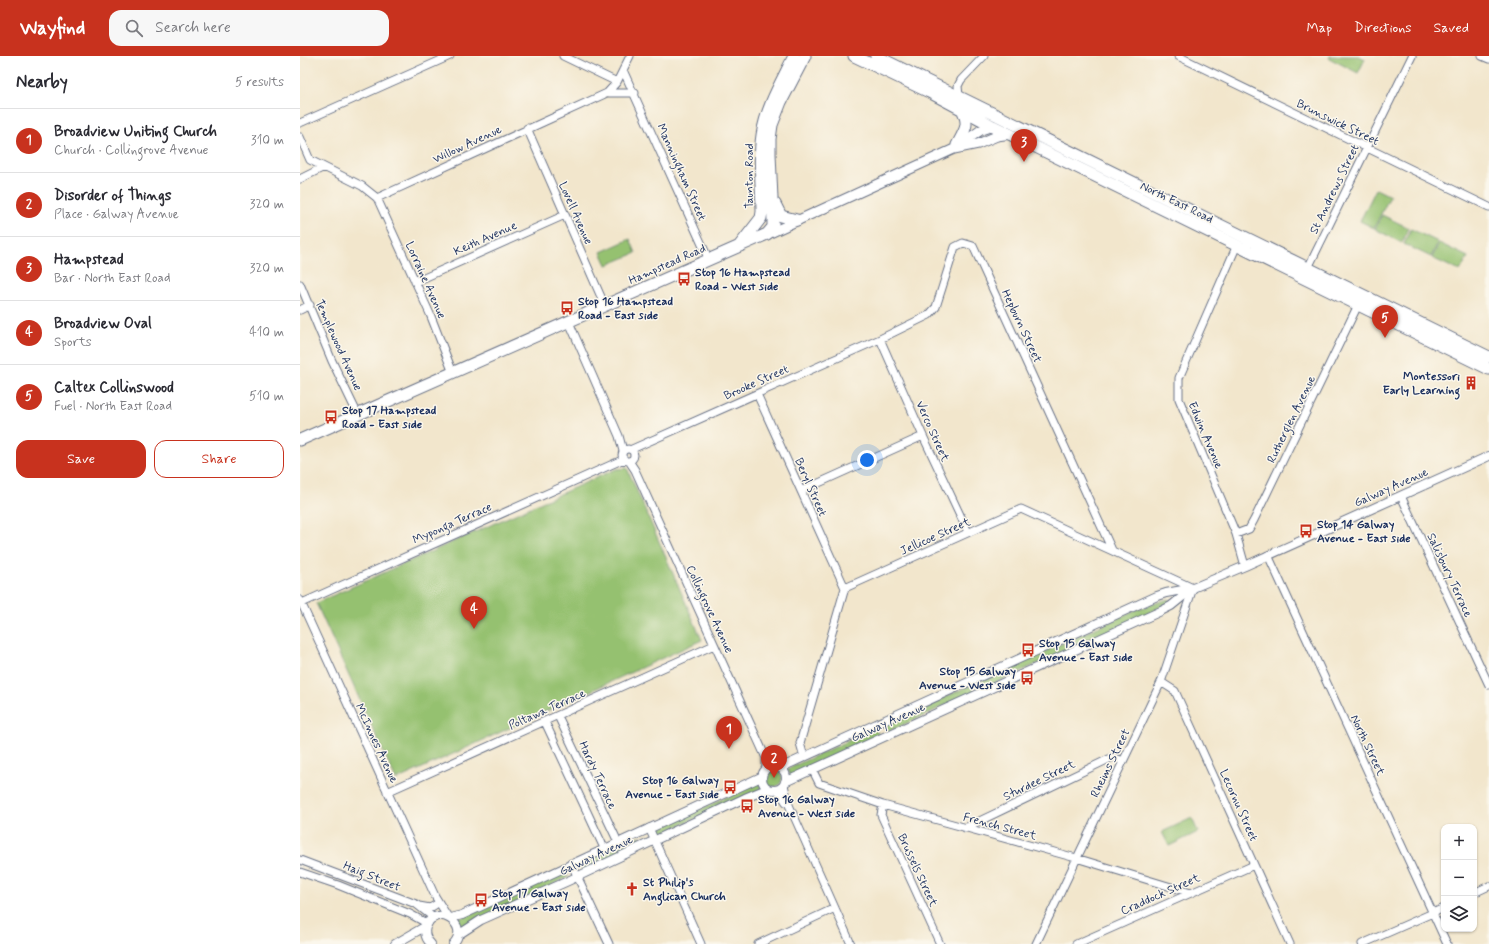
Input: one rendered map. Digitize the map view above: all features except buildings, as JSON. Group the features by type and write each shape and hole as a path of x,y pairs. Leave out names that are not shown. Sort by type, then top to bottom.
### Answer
{"highway":[{"name":"Taunton Road","path":"739,247 761,218 761,145 763,128 769,110 794,56"},
{"name":"Taunton Road","path":"767,234 773,227 770,139 772,125 781,102 805,56"},
{"name":"North East Road","path":"854,56 929,92 993,126 1237,245 1305,273 1489,357"},
{"name":"North East Road","path":"876,56 1013,122 1305,273 1358,305 1489,369"},
{"path":"956,147 967,126 967,119 962,109"},
{"path":"993,126 1013,122"},
{"path":"772,198 781,216 797,220"},
{"name":"Hampstead Road","path":"300,440 324,431 767,234"},
{"name":"Hampstead Road","path":"300,446 324,431"}],"main road":[{"name":"Hampstead Road","path":"767,234 956,147 981,130 993,126"},
{"name":"Hampstead Road","path":"956,147 978,144 997,136 1011,134"}],"street":[{"path":"300,123 450,56"},
{"path":"563,56 617,82"},
{"name":"Willow Avenue","path":"377,198 527,128 607,93 617,82 630,56"},
{"path":"959,96 958,86 961,80 984,56"},
{"name":"Brunswick Street","path":"1178,56 1489,207"},
{"name":"St Andrews Street","path":"1305,273 1412,56"},
{"path":"1482,56 1489,59"},
{"name":"Manningham Street","path":"623,70 635,93 709,260"},
{"path":"607,93 635,93"},
{"name":"Lovell Avenue","path":"527,128 604,306"},
{"path":"300,137 310,160 362,186 377,198"},
{"path":"300,179 324,167"},
{"name":"Lorraine Avenue","path":"377,198 430,314 453,373"},
{"name":"Keith Avenue","path":"415,282 565,215"},
{"name":"Hepburn Street","path":"880,339 929,315 936,307 955,247 963,242 973,246 1112,550"},
{"name":"Edwin Avenue","path":"1237,245 1180,378 1179,398 1236,534 1245,566"},
{"name":"Templewood Avenue","path":"300,284 332,361 358,415"},
{"path":"300,310 310,305"},
{"name":"Rutherglen Avenue","path":"1236,534 1249,529 1254,520 1358,305"},
{"name":"Collingrove Avenue","path":"569,322 619,436 766,758 766,769"},
{"name":"Brooke Street","path":"628,455 641,446 880,339"},
{"name":"Verco Street","path":"880,339 968,532"},
{"name":"Beryl Street","path":"757,394 845,588"},
{"path":"801,491 923,436"},
{"name":"Myponga Terrace","path":"301,601 611,464 628,455"},
{"name":"Galway Avenue","path":"778,767 1157,596 1193,588 1489,456"},
{"name":"Salisbury Terrace","path":"1401,496 1489,685"},
{"name":"Jellicoe Street","path":"845,588 1021,509 1193,588"},
{"name":"North Street","path":"1268,555 1447,944"},
{"path":"804,756 800,743 845,588"},
{"name":"Galway Avenue","path":"782,786 812,769 1166,609 1193,588"},
{"name":"Rheims Street","path":"1036,944 1161,682 1193,588"},
{"name":"McInnes Avenue","path":"301,601 435,896 449,918"},
{"name":"Poltawa Terrace","path":"387,792 714,645"},
{"name":"Lecornu Street","path":"1161,682 1175,691 1290,944"},
{"name":"Hardy Terrace","path":"558,716 618,842"},
{"path":"545,722 604,848"},
{"name":"Sturdee Street","path":"965,828 1113,757 1123,761"},
{"name":"Collingrove Avenue","path":"766,758 778,767"},
{"path":"782,786 774,791 767,789 762,783 761,777 763,772 770,766 778,767 784,772 782,786 789,805 851,944"},
{"name":"French Street","path":"812,769 819,783 883,805 1076,858 1191,893"},
{"name":"Galway Avenue","path":"431,921 441,916 449,918 462,915 571,863 761,777"},
{"name":"Galway Avenue","path":"456,940 481,920 767,789"},
{"name":"Brussels Street","path":"883,805 881,815 940,944"},
{"path":"649,828 701,944"},
{"name":"Haig Street","path":"300,860 416,904 431,921"},
{"path":"571,863 609,944"},
{"name":"Craddock Street","path":"1076,944 1254,865"},
{"name":"Haig Street","path":"300,872 431,921"},
{"path":"1477,892 1489,886"},
{"name":"McInnes Avenue","path":"431,921 435,905 435,896"},
{"path":"416,904 430,908 435,905"},
{"path":"758,944 835,908"},
{"path":"1362,944 1441,909"},
{"path":"449,918 456,925 456,940"},
{"path":"395,944 431,921"},
{"path":"431,921 426,936 431,944"}],"green space":[{"path":"1330,56 1359,56 1365,59 1358,73 1329,58"},
{"path":"1376,189 1390,196 1374,228 1360,221"},
{"path":"1382,215 1409,228 1402,243 1375,229"},
{"path":"1411,229 1438,242 1431,257 1404,244"},
{"path":"630,239 636,253 607,265 601,252"},
{"path":"1439,243 1468,257 1460,271 1432,258"},
{"path":"627,468 702,640 396,780 316,603 616,469"},
{"path":"1168,599 1170,600 1169,602 1153,611 1078,646 1075,640 1076,637 1135,610"},
{"path":"1063,643 1066,645 1068,650 984,688 981,682 983,680"},
{"path":"969,686 972,687 974,692 888,732 885,726 886,724"},
{"path":"874,729 879,736 791,777 787,769"},
{"path":"769,769 777,769 782,774 780,785 777,787 769,787 764,782 764,774"},
{"path":"758,782 762,789 658,835 656,830"},
{"path":"1192,818 1198,832 1169,846 1162,832"},
{"path":"640,836 643,842 582,870 580,864"},
{"path":"565,870 568,877 461,930 458,919"}],"place":[{"name":"Hampstead","path":"1024,162"},
{"name":"Stop 16 Hampstead Road - West side","path":"684,279"},
{"name":"Stop 16 Hampstead Road - East side","path":"567,308"},
{"name":"Caltex Collinswood","path":"1385,338"},
{"name":"Montessori Early Learning","path":"1471,383"},
{"name":"Stop 17 Hampstead Road - East side","path":"331,417"},
{"name":"Stop 14 Galway Avenue - East side","path":"1306,531"},
{"name":"Broadview Oval","path":"474,629"},
{"name":"Stop 15 Galway Avenue - East side","path":"1028,650"},
{"name":"Stop 15 Galway Avenue - West side","path":"1027,678"},
{"name":"Broadview Uniting Church","path":"729,749"},
{"name":"Disorder of Things","path":"774,778"},
{"name":"Stop 16 Galway Avenue - East side","path":"730,787"},
{"name":"Stop 16 Galway Avenue - West side","path":"747,806"},
{"name":"St Philip's Anglican Church","path":"632,889"},
{"name":"Stop 17 Galway Avenue - East side","path":"481,900"}]}
